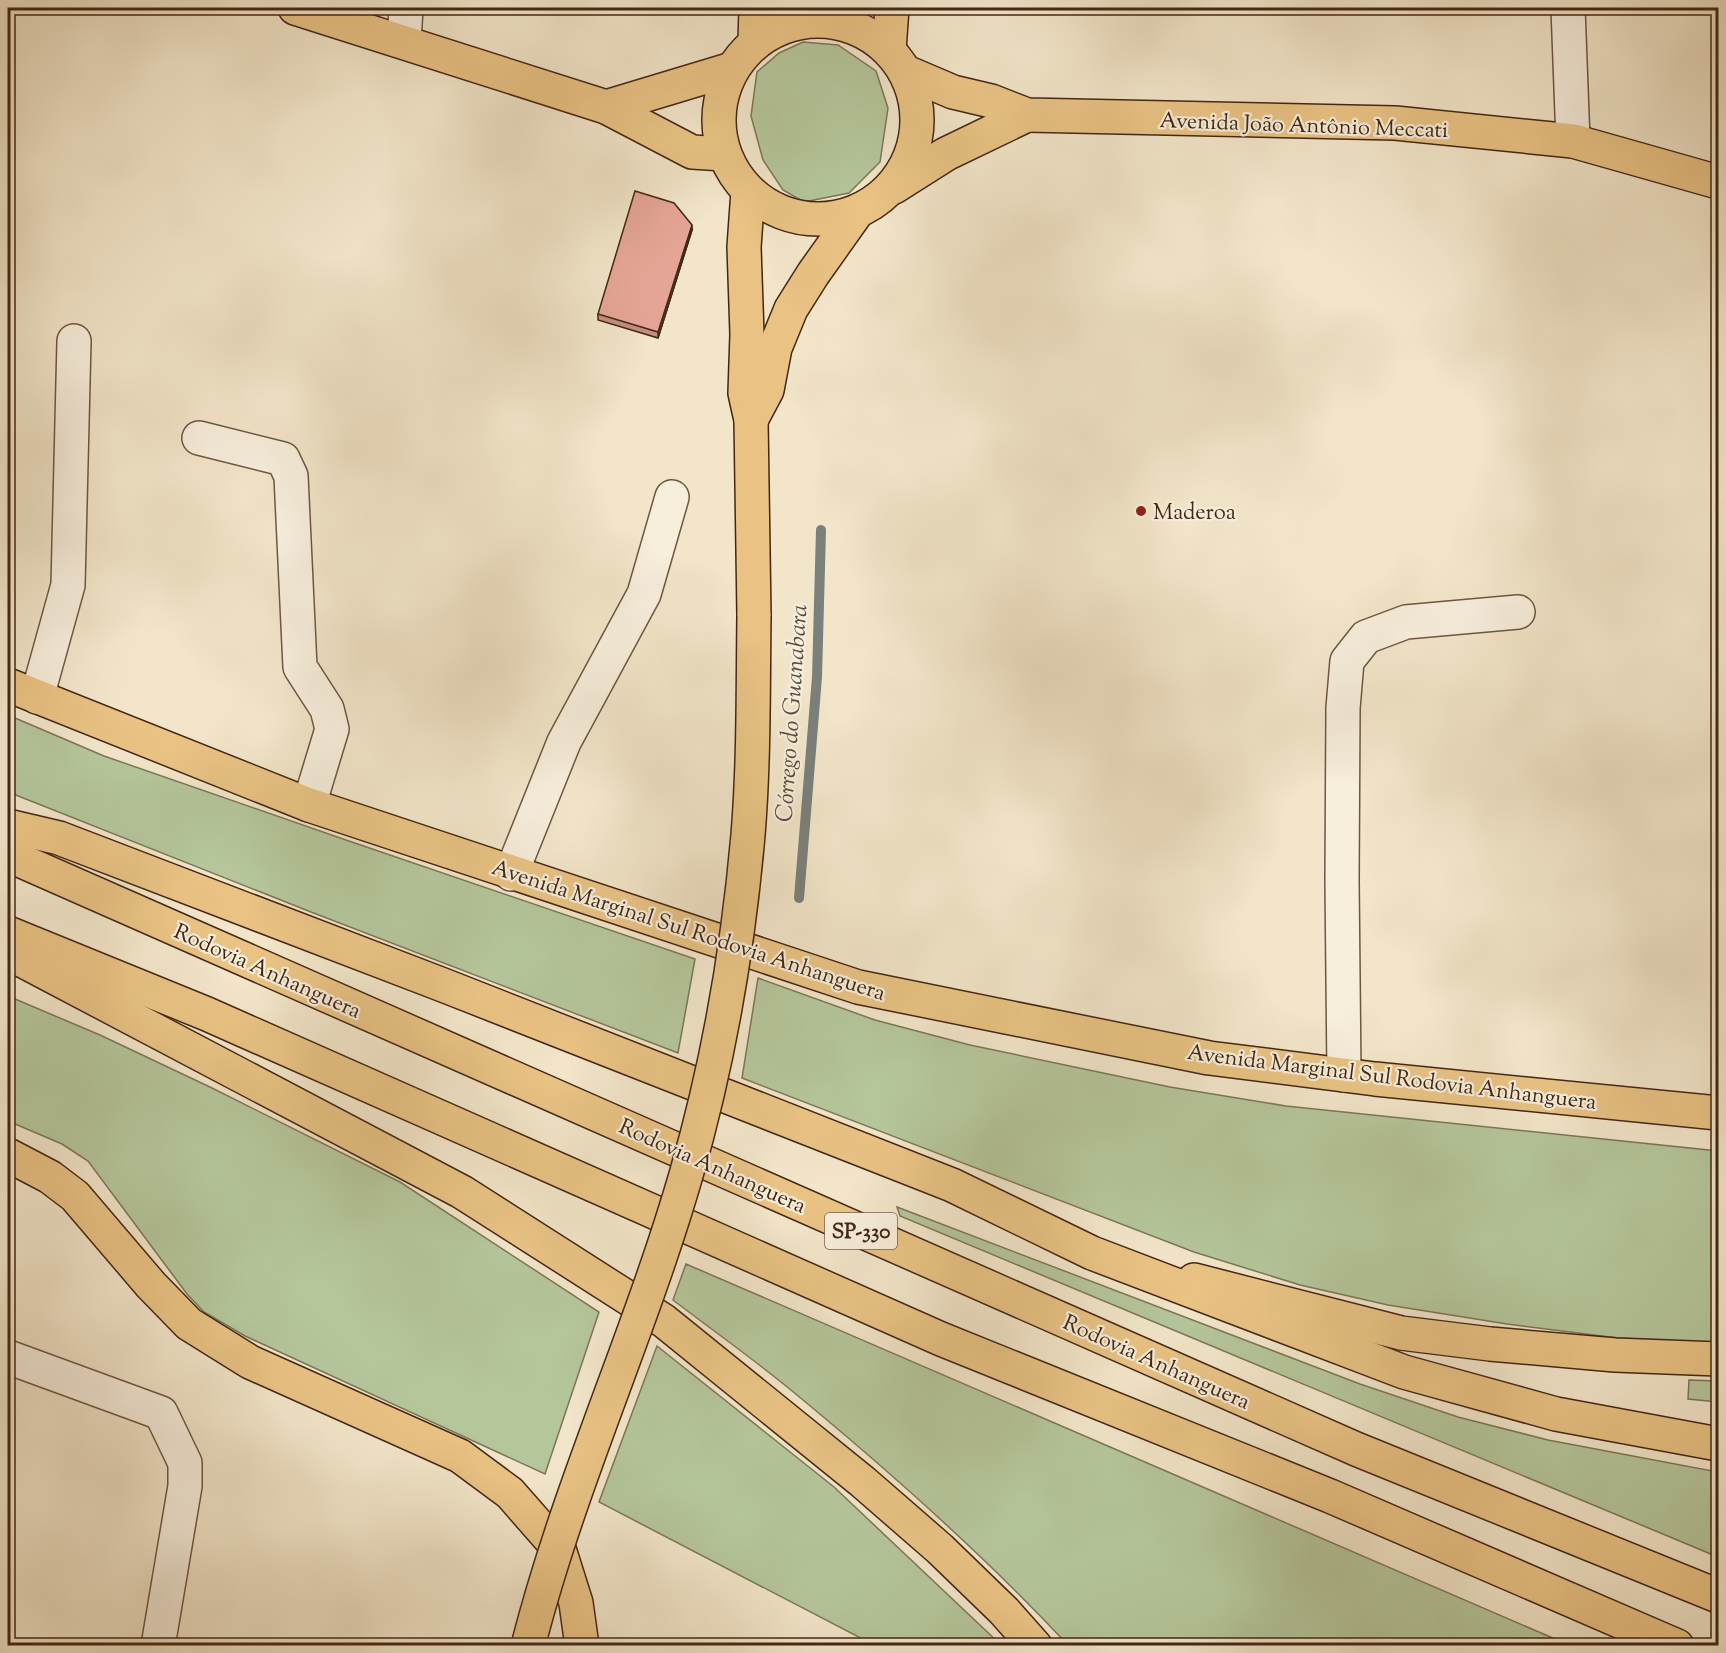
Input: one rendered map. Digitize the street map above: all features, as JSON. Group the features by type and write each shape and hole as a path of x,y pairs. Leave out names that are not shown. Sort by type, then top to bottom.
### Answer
{"main road":[{"path":"295,8 606,107 692,152 724,154"},
{"path":"755,42 756,8"},
{"path":"891,8 898,61 915,96 918,122 914,147 904,171 888,191 857,212 828,219 799,218 771,208 748,191 734,174 724,154 718,133 718,111 723,89 732,69 755,42 787,25 824,20 859,29 898,61"},
{"name":"Avenida João Antônio Meccati","path":"898,61 953,92 992,101 1027,115 1395,123 1573,141 1719,182"},
{"path":"606,107 732,69"},
{"name":"Avenida João Antônio Meccati","path":"888,191 946,154 1027,115"},
{"path":"528,1646 577,1485 686,1175 716,1051 728,989 748,834 752,756 754,616 752,420 745,393 747,334 744,247 748,191"},
{"path":"752,420 766,390 775,348 791,309 857,212"},
{"name":"Avenida Marginal Sul Rodovia Anhanguera","path":"22,691 309,806 858,987 1209,1058 1344,1075 1719,1113"},
{"path":"8,826 59,838 443,985 952,1185 1092,1253 1404,1372 1557,1414 1719,1444"},
{"name":"Rodovia Anhanguera","path":"8,855 1356,1449 1719,1596"},
{"path":"8,933 207,1014 941,1340 1330,1496 1677,1646"},
{"path":"8,952 462,1192 664,1321 889,1504 1004,1611 1035,1646"},
{"path":"8,1155 50,1177 75,1196 151,1285 189,1324 250,1362 460,1456 510,1493 559,1549 576,1603 582,1646"},
{"path":"1092,1253 1401,1333 1490,1344 1615,1355 1719,1359"}],"street":[{"path":"404,42 406,8"},
{"path":"1568,8 1573,141"},
{"path":"22,691 68,585 74,341"},
{"path":"199,438 283,459 291,476 300,667 327,709 332,729 309,806"},
{"path":"511,874 564,742 644,594 672,497"},
{"path":"1344,1075 1343,708 1347,661 1366,637 1406,622 1518,612"},
{"path":"8,1357 161,1413 185,1463 185,1486 158,1646"}],"green space":[{"path":"803,42 838,45 876,71 888,108 880,162 849,193 804,202 783,190 763,160 751,116 757,72 779,53"},
{"path":"8,715 104,756 695,959 678,1053 311,912 8,792"},
{"path":"758,978 875,1020 970,1045 1170,1087 1286,1106 1718,1151 1718,1343 1618,1338 1507,1324 1388,1305 1300,1285 1194,1252 742,1078"},
{"path":"8,996 100,1035 212,1088 400,1182 599,1312 545,1474 245,1336 204,1312 187,1294 88,1161 62,1144 8,1121"},
{"path":"897,1207 1360,1384 1458,1417 1548,1440 1718,1472 1718,1557 900,1216"},
{"path":"686,1264 1569,1645 1068,1645 967,1544 896,1479 786,1386 673,1300"},
{"path":"657,1346 834,1487 1001,1645 874,1645 599,1502"},
{"path":"1689,1380 1718,1381 1718,1402 1688,1399"}],"building":[{"path":"635,191 674,203 692,225 658,332 598,314"}],"waterway":[{"name":"Córrego do Guanabara","path":"799,898 817,677 821,530"}],"place":[{"name":"Maderoa","path":"1141,511"}]}
